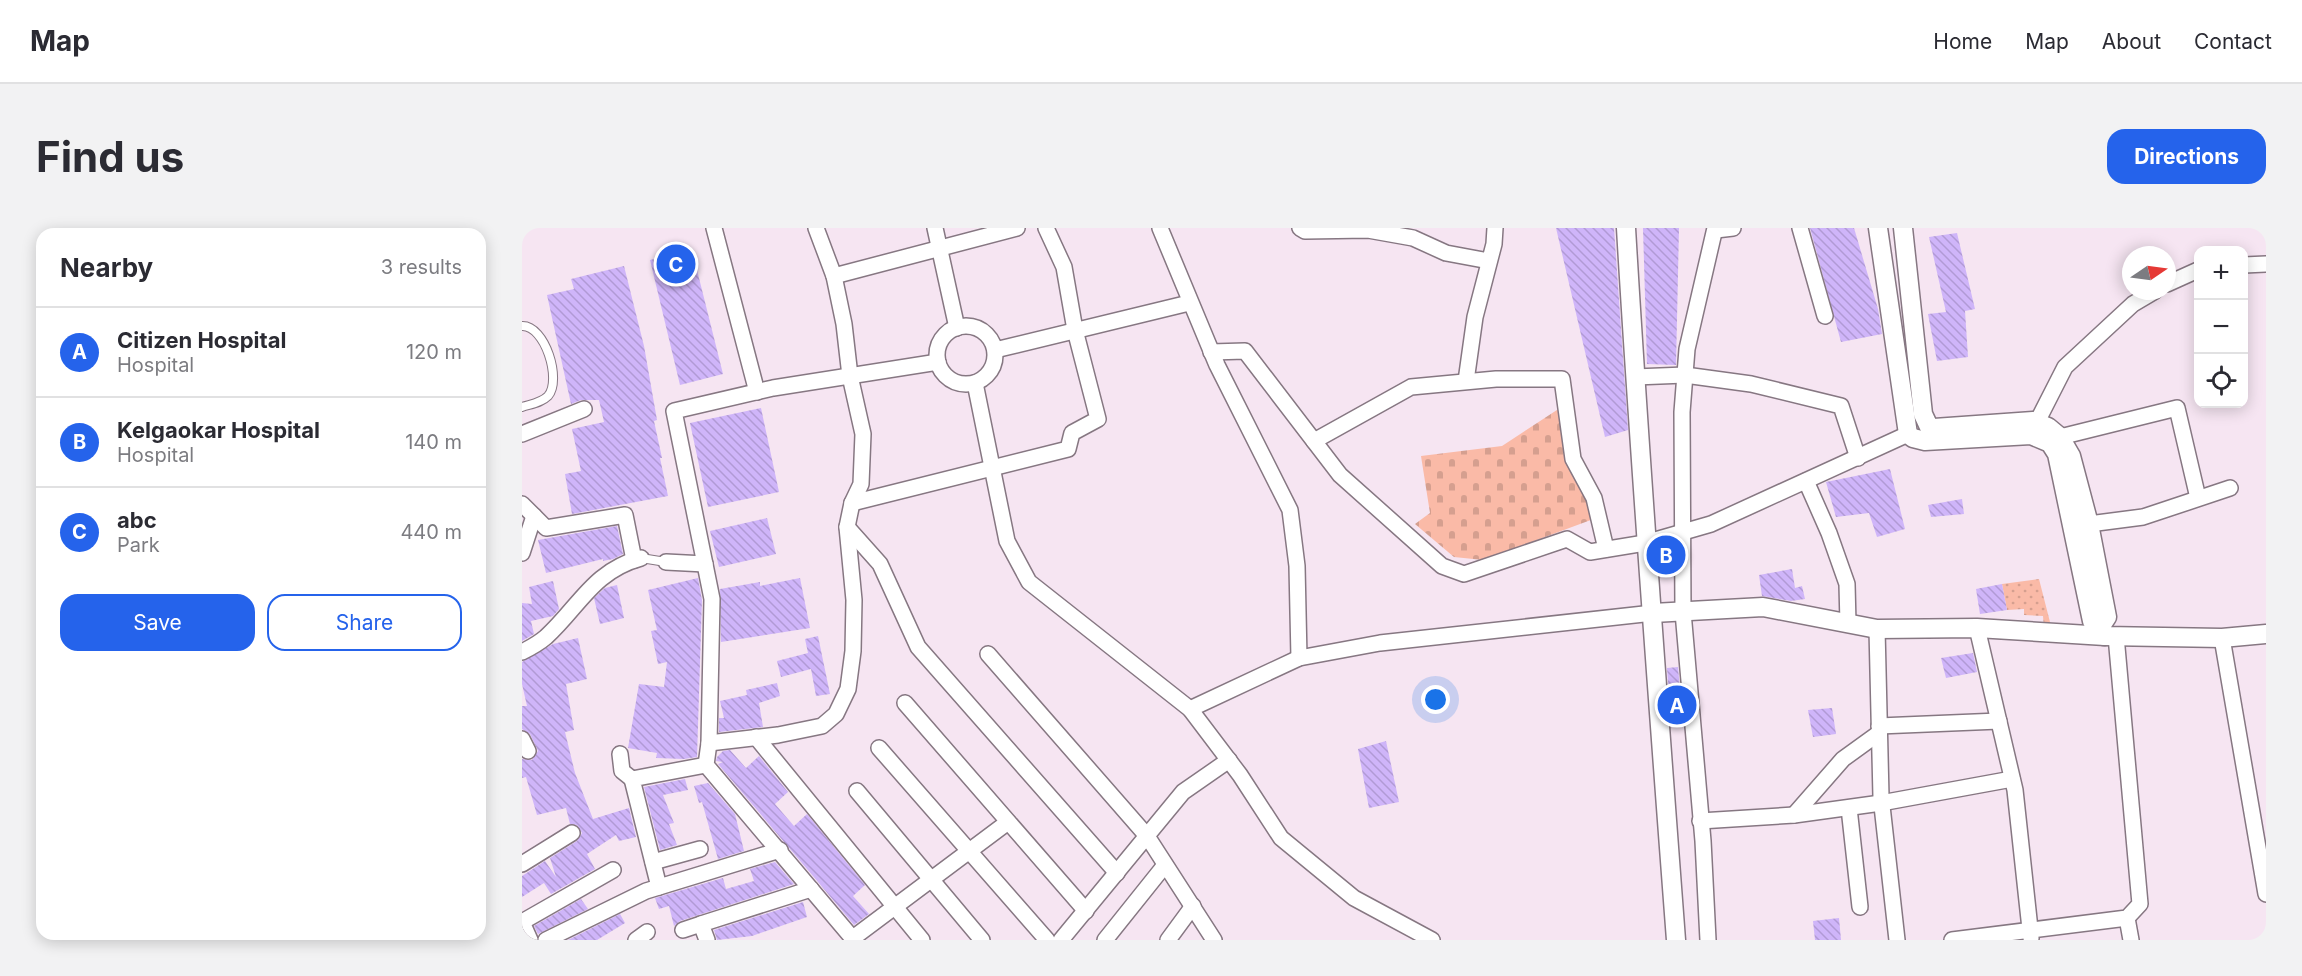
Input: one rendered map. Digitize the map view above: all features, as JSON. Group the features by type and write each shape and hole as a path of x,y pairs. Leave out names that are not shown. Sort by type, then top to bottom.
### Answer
{"street":[{"path":"714,228 757,392"},
{"path":"709,743 822,726 836,714 848,689 854,600 847,527 852,503 861,484 863,434 850,376 844,324 834,276 816,228"},
{"path":"934,228 957,328"},
{"path":"834,276 1017,228"},
{"path":"852,503 1068,449 1072,433 1098,419 1075,330 1064,267 1046,228"},
{"path":"1160,228 1211,352 1290,510 1297,566 1299,658"},
{"path":"1300,228 1305,231 1368,230 1413,238 1446,253 1489,261"},
{"path":"1467,381 1475,317 1495,228"},
{"path":"1626,228 1645,543 1653,613 1676,940"},
{"path":"1708,940 1683,612 1682,412 1685,375 1697,297 1715,229 1733,228"},
{"path":"1800,228 1825,316"},
{"path":"1878,228 1908,434 1925,441 2031,435 2050,443 2057,454 2092,621 2107,633"},
{"path":"1903,228 1923,414 1926,423 1934,428 2037,422 2060,437 2071,456 2089,524 2107,617 2107,633 2140,904 2127,918 2030,935 1952,940"},
{"path":"2248,266 2266,264"},
{"path":"2176,280 2194,272"},
{"path":"2037,422 2065,367 2139,300"},
{"path":"995,350 1189,303"},
{"path":"966,326 985,333 995,350 991,370 975,383 964,384 952,381 943,373 938,362 941,342 957,328 966,326"},
{"path":"1211,352 1245,351 1340,475 1442,566 1464,574 1567,539 1590,552 1645,543 1711,524 1908,434"},
{"path":"938,362 757,392 674,411 712,599 709,743 706,765 854,939 1008,822"},
{"path":"1635,377 1685,375 1751,384 1841,406 1858,458"},
{"path":"1314,441 1411,387 1467,381 1562,379 1573,459 1594,498 1606,549"},
{"path":"975,383 1007,541 1029,582 1190,709 1229,760 1281,838 1354,898 1432,940"},
{"path":"2060,437 2177,408 2198,498"},
{"path":"522,434 584,409"},
{"path":"1806,481 1829,533 1847,584 1848,624"},
{"path":"2089,524 2143,517 2230,488"},
{"path":"522,504 546,528 625,514 638,559 622,564 588,588 545,638 522,652"},
{"path":"522,553 534,516"},
{"path":"847,527 880,564 918,647 1117,873"},
{"path":"666,562 705,564"},
{"path":"1190,709 1299,658 1380,642 1653,613 1763,607 1877,629 1977,628 2222,638 2266,634"},
{"path":"1977,628 2012,779 2030,935"},
{"path":"1877,629 1881,803 1898,940"},
{"path":"2222,638 2266,894"},
{"path":"988,654 1147,836 1214,940"},
{"path":"905,703 1086,911"},
{"path":"1794,815 1843,759 1879,729 1999,721"},
{"path":"756,737 922,940"},
{"path":"879,748 1047,940"},
{"path":"620,754 622,771 632,779 653,862 646,891"},
{"path":"1060,940 1183,792 1229,760"},
{"path":"632,779 706,765"},
{"path":"1700,821 1794,815 1848,808 2012,779"},
{"path":"857,791 982,940"},
{"path":"1848,808 1860,907"},
{"path":"522,864 572,833"},
{"path":"653,862 700,849"},
{"path":"546,940 646,891 780,850"},
{"path":"1105,940 1165,865"},
{"path":"530,940 522,922 613,870"},
{"path":"683,930 812,889"},
{"path":"1168,940 1192,906"},
{"path":"2127,918 2131,940"},
{"path":"701,924 707,940"}],"lane":[{"path":"522,326 534,328 539,333 550,361 553,378 552,389 547,396 522,407"},
{"path":"638,559 666,562"}],"green space":[{"path":"1560,408 1599,517 1483,560 1454,557 1415,524 1430,513 1421,456 1502,446"},
{"path":"2039,579 2051,626 2044,628 2043,616 2024,615 2024,609 2007,610 2002,584"}],"building":[{"path":"1556,228 1614,228 1628,430 1605,437"},
{"path":"1643,228 1679,228 1676,365 1647,364"},
{"path":"1810,228 1854,228 1878,309 1882,334 1841,342"},
{"path":"1957,233 1975,309 1965,311 1968,357 1937,361 1928,314 1946,312 1929,237"},
{"path":"692,250 723,374 680,385 650,260"},
{"path":"624,266 644,346 657,420 654,421 668,496 572,514 565,474 581,471 572,429 604,422 599,400 581,400 571,404 547,295 574,289 571,279"},
{"path":"761,408 779,492 708,507 690,423"},
{"path":"1890,469 1905,529 1877,537 1869,513 1836,517 1826,482"},
{"path":"1962,499 1964,514 1931,517 1928,505"},
{"path":"767,518 776,554 719,567 710,531"},
{"path":"617,526 623,554 613,559 603,561 603,559 546,573 538,540"},
{"path":"1673,545 1673,567 1660,567 1659,549"},
{"path":"1792,569 1795,588 1802,586 1805,599 1791,601 1762,596 1759,575"},
{"path":"698,578 702,600 697,757 656,758 657,753 628,748 639,684 664,687 667,662 658,664 651,631 657,630 648,590"},
{"path":"800,578 810,628 721,642 720,589 760,582 760,586"},
{"path":"553,581 559,609 553,616 531,621 534,634 522,641 522,603 532,604 529,587"},
{"path":"2002,584 2007,610 1980,614 1976,589"},
{"path":"617,585 624,618 600,624 594,598 605,588"},
{"path":"818,636 830,694 816,696 811,669 781,677 777,661 808,653 805,639"},
{"path":"578,638 587,679 566,684 574,730 565,732 575,773 593,819 629,808 636,837 619,841 616,835 587,854 595,869 551,894 544,883 522,897 522,876 545,861 556,877 550,858 577,841 582,833 577,825 570,824 566,808 537,815 526,777 522,778 522,759 532,760 538,751 530,734 522,729 522,706 527,706 522,684 522,662 553,644"},
{"path":"1973,653 1977,672 1946,678 1941,658"},
{"path":"1678,667 1683,724 1671,725 1667,668"},
{"path":"777,683 780,696 759,703 763,727 719,732 719,718 724,718 720,701 747,695 746,690"},
{"path":"1832,708 1836,734 1813,737 1808,710"},
{"path":"1386,741 1399,802 1369,808 1358,749"},
{"path":"730,750 746,768 759,756 788,792 775,804 794,826 807,814 865,885 853,896 869,914 854,925 718,764 723,762 716,761 717,757 723,751"},
{"path":"685,779 688,790 663,795 674,823 669,824 677,845 660,850 644,787"},
{"path":"708,783 735,814 744,851 718,859 702,802 699,803 694,786"},
{"path":"775,862 794,884 680,921 674,926 669,906 659,909 655,898 723,878 726,889 754,881 750,869"},
{"path":"581,899 588,909 538,934 534,926"},
{"path":"803,902 807,917 752,936 717,940 714,930"},
{"path":"620,914 625,923 597,940 568,940"},
{"path":"1839,918 1841,940 1815,940 1813,921"}],"place":[{"name":"abc","path":"676,264"},
{"name":"Kelgaokar Hospital","path":"1666,555"},
{"name":"Citizen Hospital","path":"1677,705"}]}
